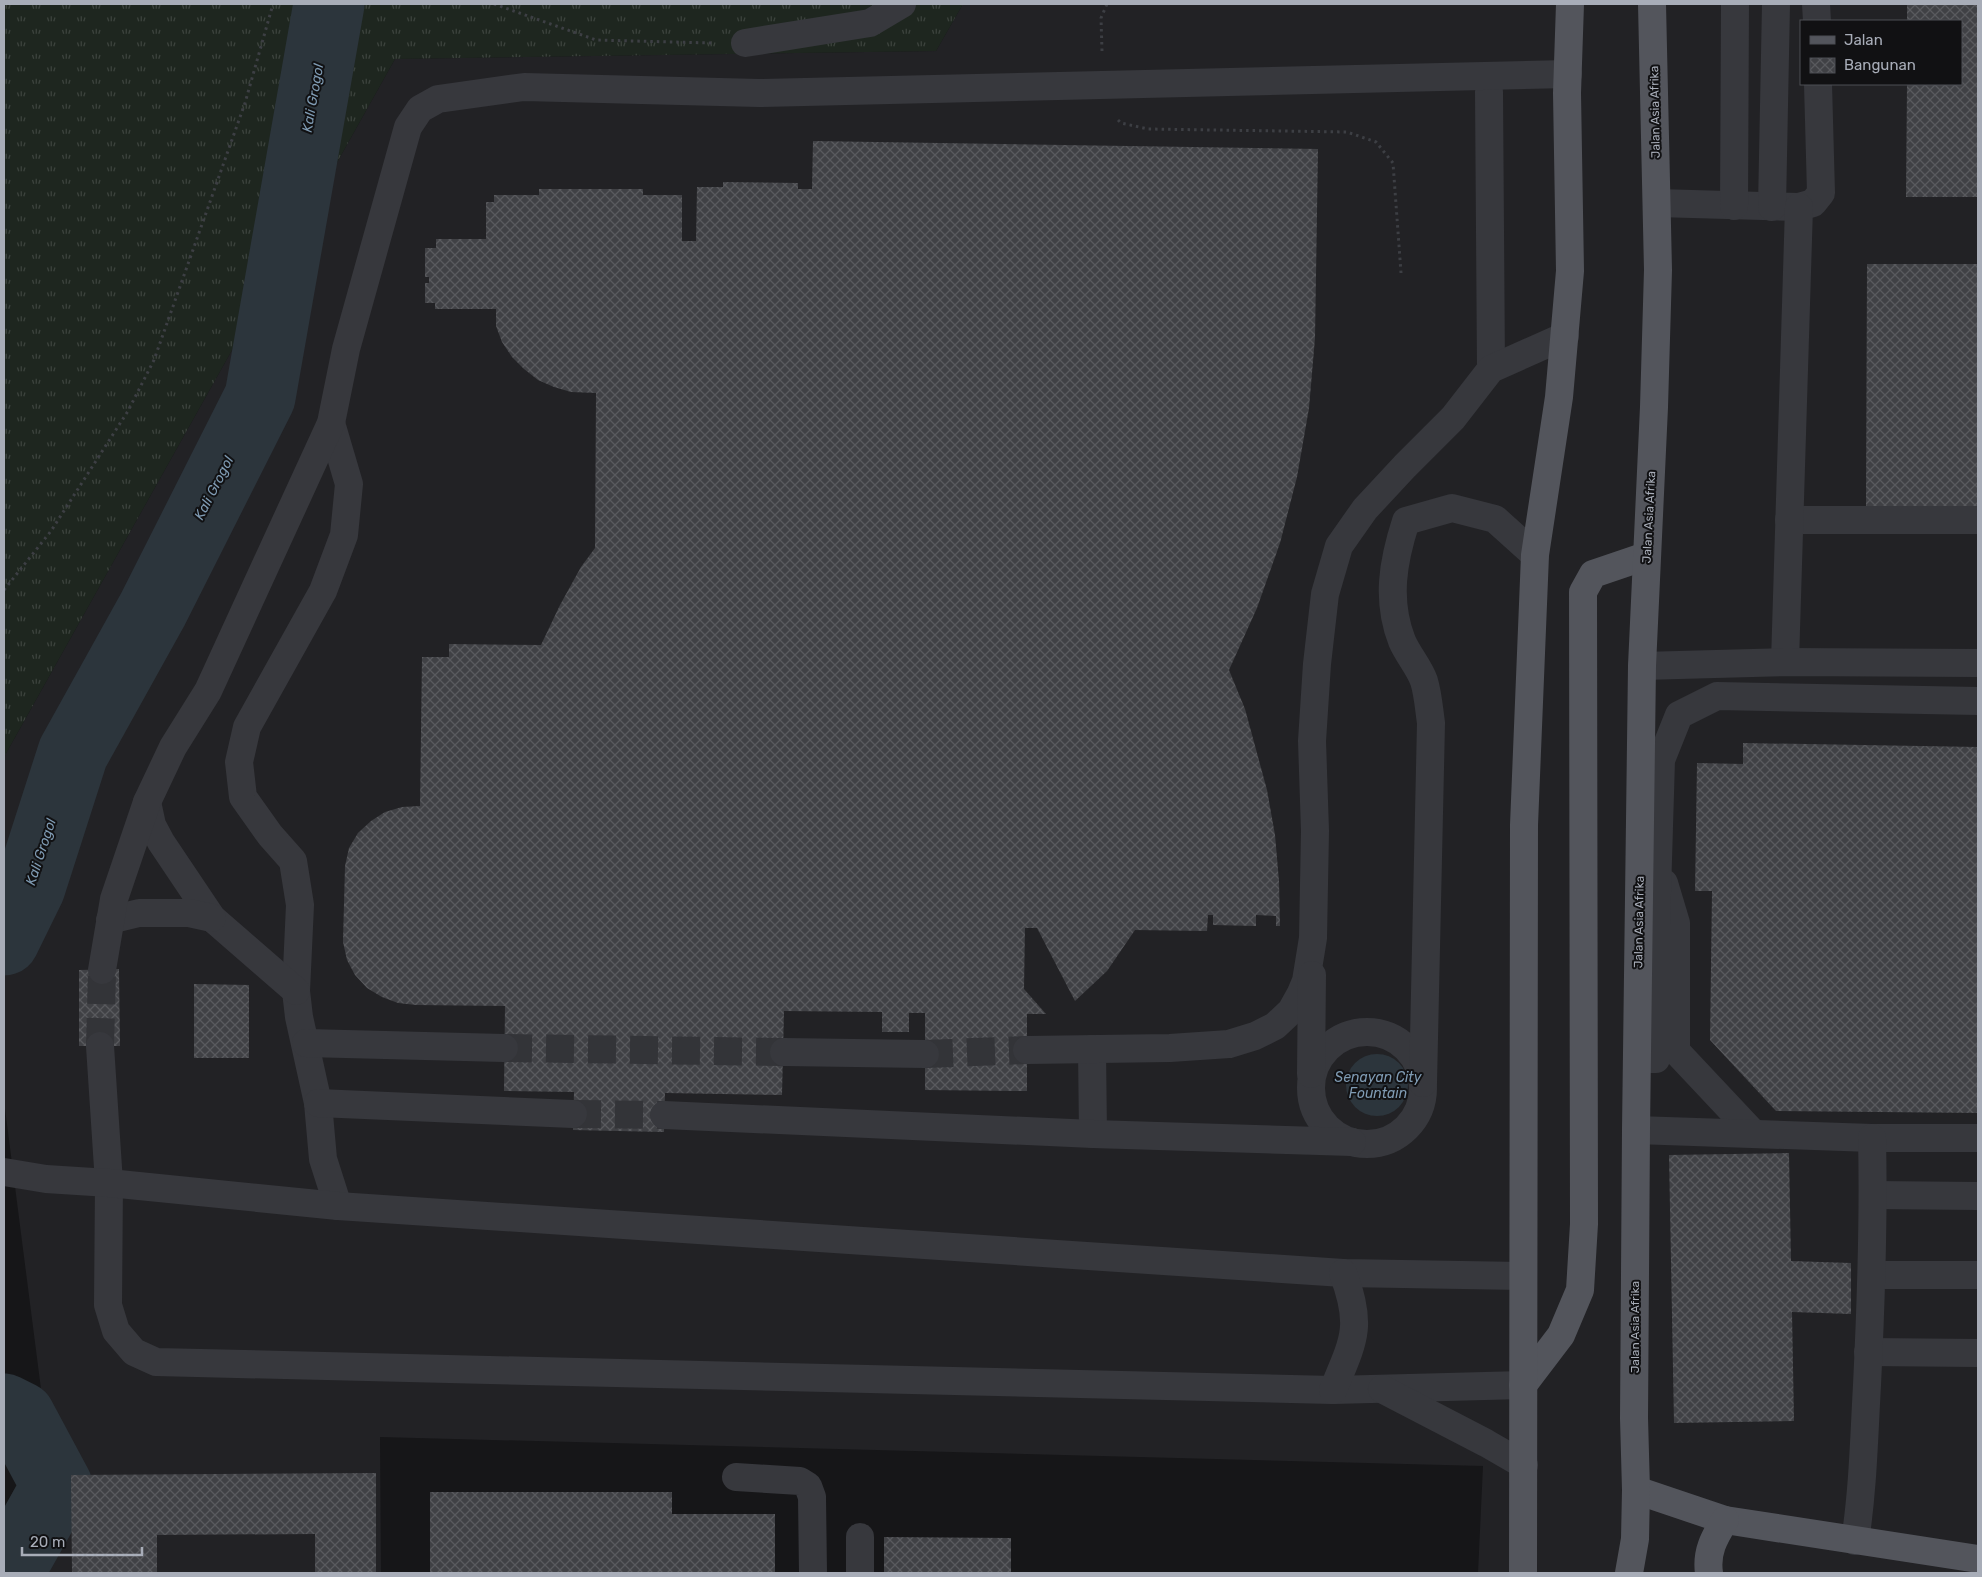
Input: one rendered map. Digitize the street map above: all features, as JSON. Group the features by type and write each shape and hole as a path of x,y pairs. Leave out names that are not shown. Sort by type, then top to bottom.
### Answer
{"main road":[{"path":"1523,1573 1524,825 1534,555 1559,397 1570,271 1568,83 1570,4"},
{"name":"Jalan Asia Afrika","path":"1629,1573 1635,1539 1636,1490 1634,1408 1636,1130 1642,666 1654,407 1658,270 1652,4"},
{"path":"1523,1385 1561,1335 1580,1290 1584,1224 1583,592 1593,574 1646,556"},
{"path":"1636,1490 1725,1520 1978,1559"},
{"path":"1709,1573 1707,1560 1712,1542 1725,1520"}],"lane":[{"path":"745,43 870,23 902,4"},
{"path":"1734,206 1735,4"},
{"path":"1772,207 1776,4"},
{"path":"1816,4 1816,20"},
{"path":"1104,95 1490,92 1568,83"},
{"path":"102,970 114,899 147,802 173,746 208,691 332,423 346,349 408,127 420,109 438,99 768,108 1104,95 1568,83"},
{"path":"1657,203 1772,207 1799,207 1813,203 1820,193 1818,85"},
{"path":"1490,92 1491,369"},
{"path":"1785,662 1799,207"},
{"path":"1352,1142 1336,1135 1323,1123 1313,1106 1311,1083 1315,831 1312,741 1317,664 1325,594 1338,546 1365,509 1453,418 1491,369 1565,336"},
{"path":"332,423 349,484 344,535 323,591 247,727 240,762 243,798 293,861 300,905 296,991 299,1017 318,1103 323,1159 338,1206"},
{"path":"664,1115 1370,1144 1388,1140 1403,1131 1415,1117 1422,1101 1431,723 1424,681 1402,641 1396,616 1392,588 1396,551 1406,521 1452,508 1495,519 1534,555"},
{"path":"1789,520 1978,520"},
{"path":"1642,666 1785,662 1978,663"},
{"path":"1637,1060 1656,1059 1657,860 1661,760 1679,716 1717,696 1978,701"},
{"path":"147,802 152,825 161,842 212,918 296,991"},
{"path":"1657,860 1676,922 1676,1051 1754,1134"},
{"path":"110,920 140,913 189,913 212,918"},
{"path":"1027,1050 1170,1048 1229,1044 1255,1036 1275,1026 1291,1011 1302,993 1306,981 1313,938"},
{"path":"1311,1083 1314,1068 1324,1052 1338,1039 1357,1032 1376,1032 1394,1038 1409,1051 1419,1066 1423,1083"},
{"path":"306,1043 504,1048"},
{"path":"100,1046 109,1182 108,1305 116,1331 134,1352 156,1362 1333,1390 1523,1385"},
{"path":"1092,1049 1093,1134"},
{"path":"784,1052 925,1054"},
{"path":"318,1103 573,1114"},
{"path":"1636,1130 1872,1138 1978,1138"},
{"path":"1855,1541 1862,1500 1872,1275 1874,1195 1872,1138"},
{"path":"4,1172 46,1179 109,1182 338,1206 1343,1272 1522,1276"},
{"path":"1874,1195 1978,1196"},
{"path":"1333,1390 1352,1343 1355,1320 1352,1296 1343,1272"},
{"path":"1872,1275 1978,1276"},
{"path":"1868,1352 1978,1353"},
{"path":"1380,1388 1524,1465"},
{"path":"736,1477 800,1481 808,1486 812,1498 813,1573"},
{"path":"860,1536 860,1573"}],"path":[{"path":"4,590 51,531 128,411 154,360 245,103 273,4"},
{"path":"494,4 596,40 745,43"},
{"path":"1107,4 1102,18 1104,95 1121,123 1148,129 1347,132 1376,142 1393,163 1401,274"}],"shaded area":[{"path":"963,4 1978,4 1978,1573 1478,1573 1483,1466 380,1437 381,1573 4,1573 4,1509 46,1428 4,1101 4,757 395,59 936,51"}],"green space":[{"path":"4,4 963,4 936,51 395,59 4,757"}],"water":[{"name":"Senayan City Fountain","path":"1377,1054 1389,1057 1399,1063 1405,1073 1408,1085 1405,1097 1399,1107 1389,1113 1377,1116 1365,1113 1355,1107 1349,1097 1346,1085 1349,1073 1355,1063 1365,1057"}],"building":[{"path":"1907,4 1978,4 1978,197 1906,197 1907,85 1962,85 1962,20 1907,20"},
{"path":"813,141 1318,149 1315,338 1309,408 1297,477 1280,543 1257,608 1229,670 1245,709 1267,790 1275,835 1280,926 1276,926 1276,916 1256,915 1256,926 1213,925 1213,915 1208,915 1207,931 1135,930 1107,971 1075,1001 1037,928 1025,928 1024,989 1046,1014 1027,1014 1027,1091 925,1090 925,1013 909,1013 909,1032 882,1032 882,1012 784,1011 782,1095 665,1093 664,1132 573,1130 574,1092 504,1091 505,1006 416,1005 398,1003 382,997 367,988 355,975 347,960 343,942 345,866 349,848 358,833 385,812 402,807 420,806 422,657 449,657 449,644 541,645 581,567 595,548 596,393 571,392 554,387 538,380 524,369 512,357 502,342 496,326 496,309 435,309 435,303 425,303 425,283 429,283 429,277 425,277 425,248 436,248 436,239 486,239 486,202 494,202 494,195 539,195 539,189 643,189 643,195 682,195 682,241 696,241 697,187 723,187 723,182 798,183 798,189 812,189"},
{"path":"1867,264 1978,264 1978,507 1866,506"},
{"path":"1743,743 1978,747 1978,1113 1776,1111 1710,1040 1712,891 1695,891 1697,763 1743,764"},
{"path":"119,969 120,1046 79,1046 79,970"},
{"path":"194,984 249,985 249,1058 194,1058"},
{"path":"1789,1153 1791,1261 1851,1263 1851,1314 1792,1312 1794,1421 1674,1423 1669,1155"},
{"path":"376,1473 376,1573 315,1573 315,1534 157,1535 157,1573 72,1573 71,1475"},
{"path":"430,1492 672,1492 672,1514 775,1514 775,1573 430,1573"},
{"path":"884,1537 1011,1538 1011,1573 884,1573"}],"waterway":[{"name":"Kali Grogol","path":"4,940 30,887 73,753 153,609 260,397 329,4"},
{"name":"Kali Grogol","path":"4,1409 20,1417 57,1486 8,1573"}],"tunnel":[{"path":"100,1046 102,970"},
{"path":"504,1048 784,1052"},
{"path":"925,1054 1027,1050"},
{"path":"573,1114 664,1115"}]}
